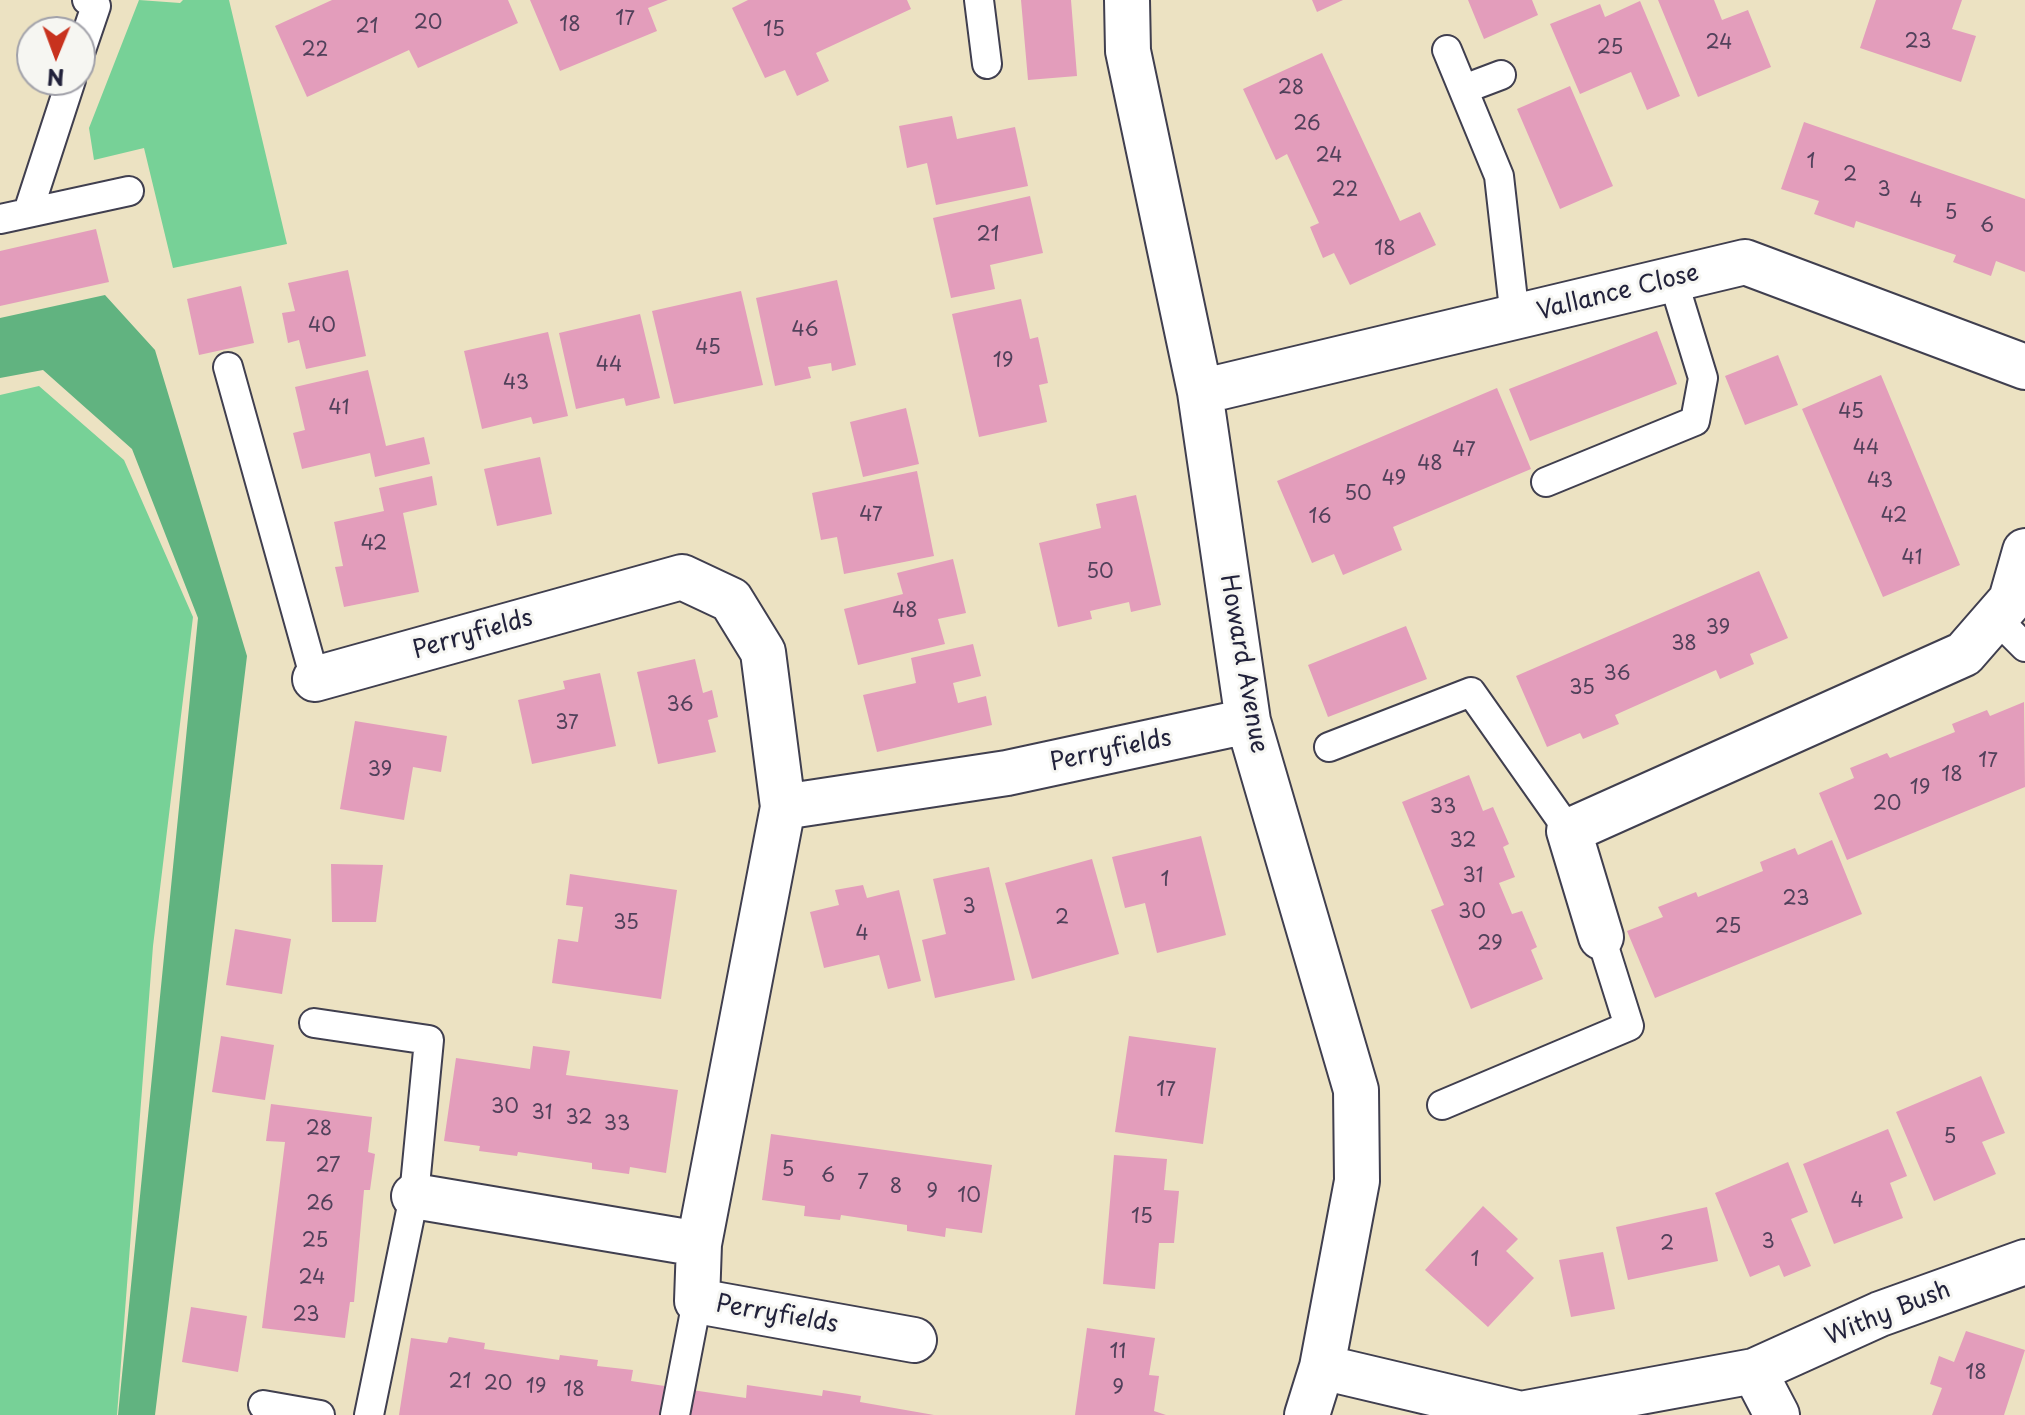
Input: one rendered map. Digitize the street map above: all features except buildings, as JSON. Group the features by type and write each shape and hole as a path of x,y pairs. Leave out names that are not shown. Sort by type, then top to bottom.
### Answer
{"street":[{"name":"Howard Avenue","path":"1127,0 1128,51 1200,392 1248,721 1356,1090 1357,1181 1322,1367 1307,1415"},
{"name":"Vallance Close","path":"1200,392 1745,262 2025,367"},
{"path":"1601,937 1569,831 2010,632 2011,600 2025,551"},
{"name":"Perryfields","path":"315,679 682,577 731,600 763,652 783,807 699,1244 697,1301 914,1340"},
{"name":"Perryfields","path":"783,807 1007,773 1248,721"},
{"path":"414,1196 699,1244"},
{"name":"Withy Bush","path":"1322,1367 1521,1414 1754,1371 1880,1314 2025,1262"},
{"path":"1754,1371 1777,1415"}],"lane":[{"path":"87,0 96,6 93,16"},
{"path":"979,0 987,64"},
{"path":"1447,50 1499,176 1515,318"},
{"path":"1464,89 1501,75"},
{"path":"28,212 66,96"},
{"path":"0,219 129,191"},
{"path":"1546,482 1695,421 1703,378 1673,280"},
{"name":"Perryfields","path":"228,367 315,679"},
{"path":"1329,747 1471,692 1569,831"},
{"path":"1442,1105 1629,1026 1601,937"},
{"path":"314,1023 429,1040 414,1196 369,1415"},
{"path":"675,1415 697,1301"},
{"path":"263,1405 320,1415"}],"green space":[{"path":"139,0 180,3 183,0 229,0 287,244 173,268 144,148 94,160 89,128"},
{"path":"105,295 155,350 247,656 155,1415 118,1415 198,618 132,449 43,370 0,378 0,318"},
{"path":"39,386 124,460 193,617 153,946 117,1415 0,1415 0,395"}]}
